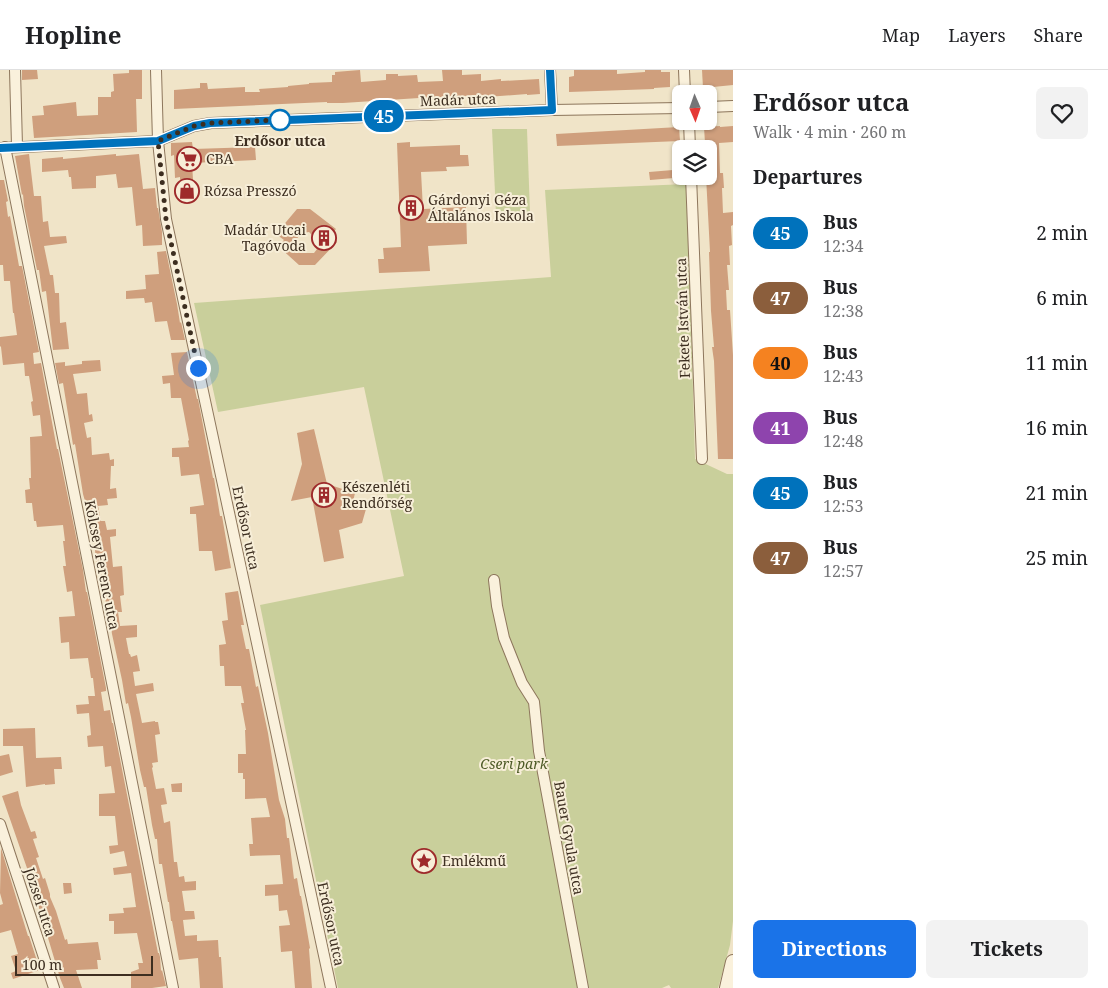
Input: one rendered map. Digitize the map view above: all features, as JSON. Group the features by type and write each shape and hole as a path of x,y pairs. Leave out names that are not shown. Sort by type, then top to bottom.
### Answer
{"street":[{"path":"15,70 17,146"},
{"name":"Erdősor utca","path":"156,70 158,141 166,219 331,988"},
{"path":"550,70 552,110"},
{"path":"684,70 685,85"},
{"path":"718,107 733,106"},
{"name":"Madár utca","path":"2,148 158,141 194,126 210,123 552,110 672,108"},
{"name":"Kölcsey Ferenc utca","path":"2,148 173,988"},
{"name":"Fekete István utca","path":"691,185 702,460"},
{"name":"Bauer Gyula utca","path":"494,580 504,638 522,683 534,702 539,752 583,988"},
{"name":"József utca","path":"0,824 54,988"},
{"path":"727,988 733,962"}],"green space":[{"path":"492,129 527,129 530,213 496,214"},
{"name":"Cseri park","path":"687,185 695,459 727,474 733,474 733,921 730,945 718,988 671,988 669,985 662,988 338,988 260,605 404,576 364,387 218,412 194,303 551,277 545,190"}],"building":[{"path":"22,70 37,70 38,79 22,80"},
{"path":"129,70 142,70 142,99 136,99 137,132 34,138 32,116 44,115 43,106 76,102 77,116 98,115 98,97 111,97 111,92 114,91 113,74 129,73"},
{"path":"360,70 361,82 386,80 386,74 398,74 398,76 417,75 418,82 443,81 442,70 462,70 462,75 481,74 481,81 539,79 540,94 174,109 174,90 200,88 200,83 207,83 208,89 245,87 245,92 260,92 259,89 332,82 332,75 335,75 335,72"},
{"path":"574,70 617,70 617,74 661,70 661,72 670,72 670,87 569,92 569,77 574,76"},
{"path":"702,70 733,70 733,85 718,86 703,85"},
{"path":"718,126 733,126 733,142 719,143 720,173 723,173 724,188 722,188 723,213 733,212 733,225 731,226 732,245 729,246 730,265 727,265 729,290 726,290 727,310 730,310 733,355 733,459 718,459 712,347 714,347 706,185 717,185 717,140 705,140 704,130 718,130"},
{"path":"672,127 672,130 679,130 680,140 557,146 556,134"},
{"path":"192,142 193,149 255,147 256,160 192,163 194,196 189,196 190,203 181,203 180,177 175,178 174,155 171,156 171,143"},
{"name":"Gárdonyi Géza Általános Iskola","path":"410,142 410,147 460,145 460,155 468,155 469,166 446,167 447,171 421,172 423,209 466,207 467,244 428,246 430,271 379,273 378,259 384,259 383,248 401,247 397,143"},
{"path":"29,154 34,196 41,196 43,222 48,221 50,237 66,236 67,243 44,246 50,275 53,275 55,293 59,293 60,323 66,322 69,349 53,350 46,291 42,292 15,156"},
{"path":"116,154 116,156 139,154 143,189 155,188 162,232 162,245 143,246 142,225 136,226 132,187 118,188 116,174 96,176 96,188 72,189 68,170 42,172 42,159"},
{"path":"672,170 672,178 650,180 649,172"},
{"path":"0,180 4,180 8,201 6,202 8,217 10,216 19,266 22,266 39,352 33,353 34,364 41,363 83,570 106,688 106,691 101,692 104,711 110,710 113,723 160,957 161,971 166,986 131,988 131,972 139,969 138,963 143,963 137,933 114,934 114,921 109,921 109,914 124,913 123,908 136,907 131,873 114,875 113,868 127,866 124,851 110,854 109,846 118,845 115,816 99,816 99,794 115,793 111,766 105,767 103,746 88,747 87,736 91,735 89,713 77,714 76,705 89,704 88,696 95,696 88,658 70,659 69,642 61,643 59,617 75,616 72,591 67,592 63,566 66,566 63,525 37,527 36,521 34,521 32,503 26,503 25,490 30,489 29,478 31,478 30,437 42,436 40,415 33,416 29,376 25,376 24,363 3,365 0,337 17,335 10,281 4,281 3,265 0,265"},
{"name":"Madár Utcai Tagóvoda","path":"297,209 310,209 336,229 330,236 337,242 315,265 299,265 278,246 284,240 276,234","holes":["309,232 321,244 314,253 300,253 291,245 302,233"]},
{"path":"166,251 185,340 171,340 167,321 155,322 152,302 145,303 144,298 126,299 126,291 146,289 145,275 159,274 157,252"},
{"path":"187,352 214,478 220,516 222,516 231,568 215,571 212,551 199,551 196,514 190,514 190,507 204,505 199,474 181,476 179,457 172,457 172,448 189,447 189,440 181,398 171,398 170,383 163,384 162,376 174,375 171,353"},
{"path":"100,360 101,371 73,374 77,394 87,393 89,415 92,414 93,421 84,423 87,438 91,437 92,455 109,453 110,460 114,459 114,466 111,466 110,489 116,488 117,498 107,499 108,505 98,506 101,521 105,521 107,530 116,529 116,536 110,537 113,567 122,566 124,595 120,596 122,612 118,612 120,626 137,625 137,637 126,638 129,654 131,657 137,655 140,671 133,672 135,686 153,683 154,691 136,694 142,723 158,722 160,734 155,735 158,762 152,763 156,789 164,788 167,804 161,805 164,823 170,821 174,862 177,862 179,877 184,876 185,882 196,881 196,890 182,891 185,911 194,911 195,919 183,920 185,936 197,935 197,941 218,940 223,988 200,988 198,958 179,960 162,864 159,864 157,839 155,839 146,787 144,787 140,770 131,717 128,703 126,704 109,613 104,597 103,579 100,578 96,561 94,539 83,494 75,444 73,445 63,383 59,384 55,363 65,362 65,366 82,364 82,361"},
{"name":"Készenléti Rendőrség","path":"314,429 327,484 355,493 352,506 366,509 362,523 339,530 344,558 324,562 312,497 291,501 302,464 297,433"},
{"path":"238,591 244,625 241,625 246,649 249,649 256,687 258,686 279,800 285,819 287,838 289,838 294,879 297,878 301,896 310,948 312,988 295,988 292,951 281,952 279,926 290,925 287,910 279,911 278,895 265,896 265,885 283,884 280,855 250,856 249,844 253,844 251,818 270,817 266,798 245,799 245,779 243,779 243,773 238,773 238,754 246,754 246,730 241,703 244,703 241,686 225,686 224,666 220,666 219,645 226,644 222,621 228,620 225,593"},
{"path":"35,728 36,758 61,757 62,769 54,769 55,784 26,787 23,746 3,746 3,729"},
{"path":"9,754 13,772 0,776 0,756"},
{"path":"182,783 182,792 172,792 171,784"},
{"path":"18,791 31,832 35,831 37,838 33,839 39,857 36,858 43,879 45,878 65,940 67,939 68,944 98,942 101,960 97,960 98,969 76,970 82,988 64,988 60,978 28,871 2,796"},
{"path":"1,848 40,970 13,979 11,973 16,971 11,956 18,954 11,930 0,933 0,905 3,904 0,893"},
{"path":"63,883 71,883 72,893 64,894"}],"bus line":[{"name":"45","path":"0,148 158,141 194,126 210,123 552,110 550,70"}],"place":[{"name":"Erdősor utca","path":"280,120"},
{"name":"CBA","path":"189,159"},
{"name":"Rózsa Presszó","path":"187,191"},
{"name":"Gárdonyi Géza Általános Iskola","path":"411,208"},
{"name":"Madár Utcai Tagóvoda","path":"324,238"},
{"name":"Készenléti Rendőrség","path":"324,495"},
{"name":"Emlékmű","path":"424,861"}],"route":[{"path":"198,368 166,219 158,141 194,126 210,123 280,120"}]}
